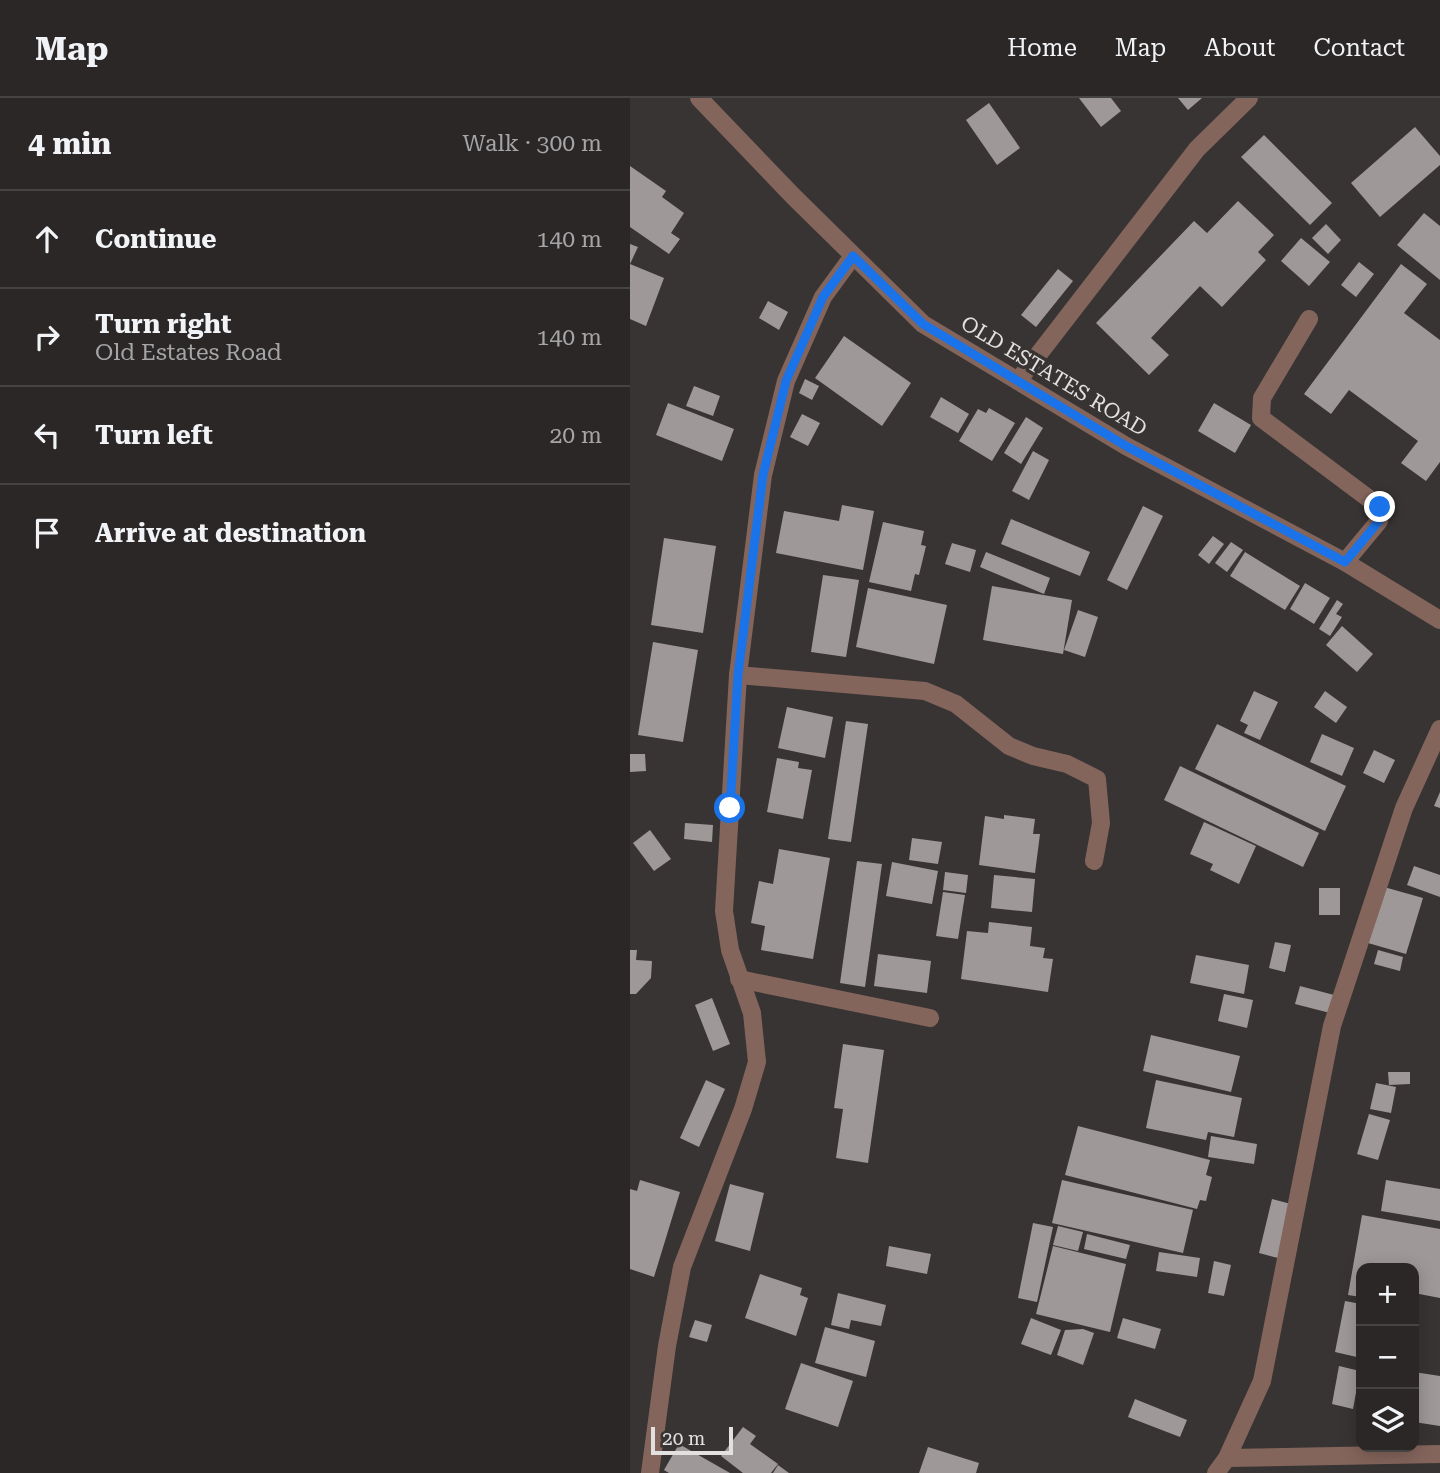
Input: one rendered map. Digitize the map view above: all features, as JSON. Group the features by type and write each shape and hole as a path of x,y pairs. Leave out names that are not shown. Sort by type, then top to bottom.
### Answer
{"street":[{"name":"OLD ESTATES ROAD","path":"699,98 923,324 1126,446 1345,562 1440,620"},
{"path":"1018,381 1197,149 1249,98"},
{"path":"650,1473 667,1346 682,1267 734,1135 757,1062 752,1013 730,950 724,911 738,675 763,475 786,381 823,297 853,256"},
{"path":"1308,319 1262,398 1261,418 1380,507 1379,521 1345,562"},
{"path":"738,675 925,691 956,704 1009,747 1067,764 1097,779 1101,823 1094,861"},
{"path":"1440,729 1404,808 1332,1026 1262,1381 1222,1466 1440,1454"},
{"path":"739,979 930,1018"}],"building":[{"path":"1079,98 1111,98 1121,111 1101,127"},
{"path":"1178,98 1202,98 1188,110"},
{"path":"989,103 1020,148 997,165 966,120"},
{"path":"1415,127 1440,156 1440,165 1380,217 1351,183"},
{"path":"1264,135 1332,203 1310,225 1241,157"},
{"path":"630,166 666,191 662,197 684,213 671,233 680,239 669,254 630,227"},
{"path":"1238,201 1274,235 1258,252 1266,260 1222,307 1200,286 1151,338 1169,355 1149,375 1096,323 1194,221 1207,233"},
{"path":"1424,213 1440,226 1440,280 1397,245"},
{"path":"1326,224 1341,240 1328,254 1312,238"},
{"path":"1301,238 1330,262 1309,286 1281,261"},
{"path":"630,244 638,247 630,264"},
{"path":"1359,262 1374,274 1356,297 1341,285"},
{"path":"630,264 664,278 646,326 630,319"},
{"path":"1401,264 1427,284 1404,313 1440,340 1440,462 1426,481 1401,463 1418,441 1349,390 1331,414 1304,394"},
{"path":"1058,269 1073,281 1036,327 1021,315"},
{"path":"768,301 788,312 779,330 759,318"},
{"path":"844,336 911,383 882,426 815,378"},
{"path":"805,379 819,386 812,400 799,393"},
{"path":"694,386 720,396 713,416 686,406"},
{"path":"941,397 969,414 958,433 930,417"},
{"path":"668,403 734,429 722,461 656,435"},
{"path":"1214,403 1251,425 1235,453 1198,431"},
{"path":"989,408 1015,423 992,461 959,441 978,409 986,413"},
{"path":"802,414 820,423 808,446 790,437"},
{"path":"1026,417 1043,428 1021,464 1004,453"},
{"path":"1033,451 1049,460 1029,500 1012,491"},
{"path":"842,505 874,511 863,570 776,553 784,511 839,521"},
{"path":"1143,506 1163,516 1127,590 1107,580"},
{"path":"1011,519 1090,552 1080,576 1001,544"},
{"path":"883,522 924,531 921,545 926,546 919,575 915,574 911,591 869,582"},
{"path":"1213,536 1224,544 1209,564 1198,555"},
{"path":"664,538 716,546 703,633 651,625"},
{"path":"1231,542 1243,550 1227,572 1215,563"},
{"path":"952,543 976,550 970,572 945,564"},
{"path":"986,552 1050,578 1044,594 980,567"},
{"path":"1245,552 1300,586 1285,610 1230,576"},
{"path":"823,575 859,580 846,657 811,652"},
{"path":"1305,583 1330,598 1314,624 1290,609"},
{"path":"992,586 1072,600 1063,654 983,640"},
{"path":"868,588 947,605 934,664 856,647"},
{"path":"1337,600 1343,604 1336,614 1342,617 1330,636 1319,629"},
{"path":"1078,610 1098,617 1085,657 1064,650"},
{"path":"1342,626 1373,654 1357,672 1326,645"},
{"path":"653,642 698,650 683,742 638,735"},
{"path":"1254,691 1278,702 1260,740 1244,733 1248,725 1240,721"},
{"path":"1325,691 1347,707 1336,723 1314,707"},
{"path":"787,707 833,717 825,758 778,748"},
{"path":"846,721 868,724 851,842 828,839"},
{"path":"1217,724 1346,786 1325,831 1195,769"},
{"path":"1322,734 1354,748 1342,776 1310,762"},
{"path":"1374,750 1395,760 1384,783 1363,773"},
{"path":"630,754 645,754 646,771 630,772"},
{"path":"777,758 799,762 798,768 812,770 803,819 767,812"},
{"path":"1180,766 1319,833 1303,867 1164,800"},
{"path":"1440,792 1440,808 1434,806"},
{"path":"1004,815 1035,819 1033,834 1040,834 1035,873 979,865 985,816 1004,819"},
{"path":"1204,822 1256,846 1239,884 1210,870 1213,864 1190,854"},
{"path":"685,823 713,825 712,842 684,839"},
{"path":"650,830 671,859 654,871 633,843"},
{"path":"912,838 942,842 938,864 909,860"},
{"path":"779,849 830,858 813,959 761,950 765,926 751,923 759,881 773,884"},
{"path":"857,861 882,864 865,987 840,983"},
{"path":"892,862 938,871 932,904 886,896"},
{"path":"1414,866 1440,875 1440,897 1407,885"},
{"path":"945,872 968,875 966,893 943,890"},
{"path":"994,875 1035,879 1032,912 991,908"},
{"path":"1384,887 1423,898 1406,954 1368,943"},
{"path":"1319,888 1340,888 1340,915 1319,915"},
{"path":"943,892 965,895 958,939 936,936"},
{"path":"989,922 1032,927 1030,946 1045,948 1043,958 1053,959 1048,992 961,979 967,931 988,933"},
{"path":"1275,942 1291,945 1285,972 1269,968"},
{"path":"630,950 637,950 636,960 652,961 651,978 636,994 630,994"},
{"path":"1378,950 1403,957 1400,971 1374,964"},
{"path":"878,954 931,961 927,993 874,986"},
{"path":"1196,955 1249,965 1244,994 1190,983"},
{"path":"1300,986 1334,995 1330,1013 1295,1004"},
{"path":"1224,994 1253,1000 1247,1028 1218,1021"},
{"path":"712,998 730,1044 713,1051 695,1005"},
{"path":"1151,1035 1240,1056 1231,1092 1143,1071"},
{"path":"843,1044 884,1050 868,1163 836,1158 843,1109 834,1108"},
{"path":"1388,1072 1410,1072 1410,1084 1389,1085"},
{"path":"706,1080 725,1089 699,1147 680,1138"},
{"path":"1156,1080 1242,1098 1234,1137 1208,1132 1206,1140 1146,1128"},
{"path":"1376,1083 1396,1087 1391,1113 1370,1109"},
{"path":"1369,1114 1390,1120 1378,1160 1357,1154"},
{"path":"1078,1126 1210,1160 1206,1175 1212,1177 1206,1201 1200,1200 1197,1209 1065,1175"},
{"path":"1211,1136 1257,1144 1254,1164 1208,1157"},
{"path":"640,1180 680,1192 654,1277 630,1269 630,1189 637,1191"},
{"path":"1062,1180 1193,1210 1183,1253 1052,1223"},
{"path":"1386,1180 1440,1189 1440,1221 1381,1211"},
{"path":"730,1184 764,1193 750,1251 715,1241"},
{"path":"1272,1199 1291,1204 1278,1258 1259,1253"},
{"path":"1362,1215 1440,1229 1440,1298 1419,1294 1419,1263 1356,1263 1356,1296 1348,1295"},
{"path":"1033,1223 1053,1227 1037,1302 1018,1298"},
{"path":"1058,1226 1083,1232 1078,1251 1053,1245"},
{"path":"1087,1234 1130,1245 1126,1259 1084,1249"},
{"path":"889,1246 931,1254 927,1274 886,1266"},
{"path":"1053,1246 1126,1264 1110,1332 1036,1314"},
{"path":"1159,1252 1200,1258 1197,1277 1156,1271"},
{"path":"1214,1261 1231,1265 1224,1296 1208,1293"},
{"path":"760,1274 802,1288 800,1295 808,1298 796,1336 745,1318"},
{"path":"838,1293 886,1305 881,1326 851,1320 849,1329 831,1325"},
{"path":"1345,1301 1356,1303 1356,1357 1335,1352"},
{"path":"1031,1318 1061,1330 1051,1355 1021,1344"},
{"path":"1123,1318 1161,1329 1155,1349 1117,1338"},
{"path":"695,1320 712,1325 707,1342 689,1337"},
{"path":"825,1327 875,1341 866,1377 815,1363"},
{"path":"1083,1329 1094,1333 1083,1365 1057,1355 1065,1330"},
{"path":"801,1363 853,1381 838,1427 785,1409"},
{"path":"1339,1366 1356,1370 1353,1409 1332,1404"},
{"path":"1419,1373 1440,1376 1440,1426 1419,1423"},
{"path":"1135,1399 1187,1420 1180,1437 1128,1417"},
{"path":"743,1427 756,1436 750,1444 778,1464 771,1473 743,1473 721,1456"},
{"path":"679,1444 730,1473 669,1473 664,1470"},
{"path":"928,1447 979,1463 976,1473 919,1473"},
{"path":"778,1465 789,1473 773,1473"}],"route":[{"path":"730,808 738,675 763,475 786,381 823,297 853,256 923,324 1126,446 1345,562 1379,521 1380,507"}]}
